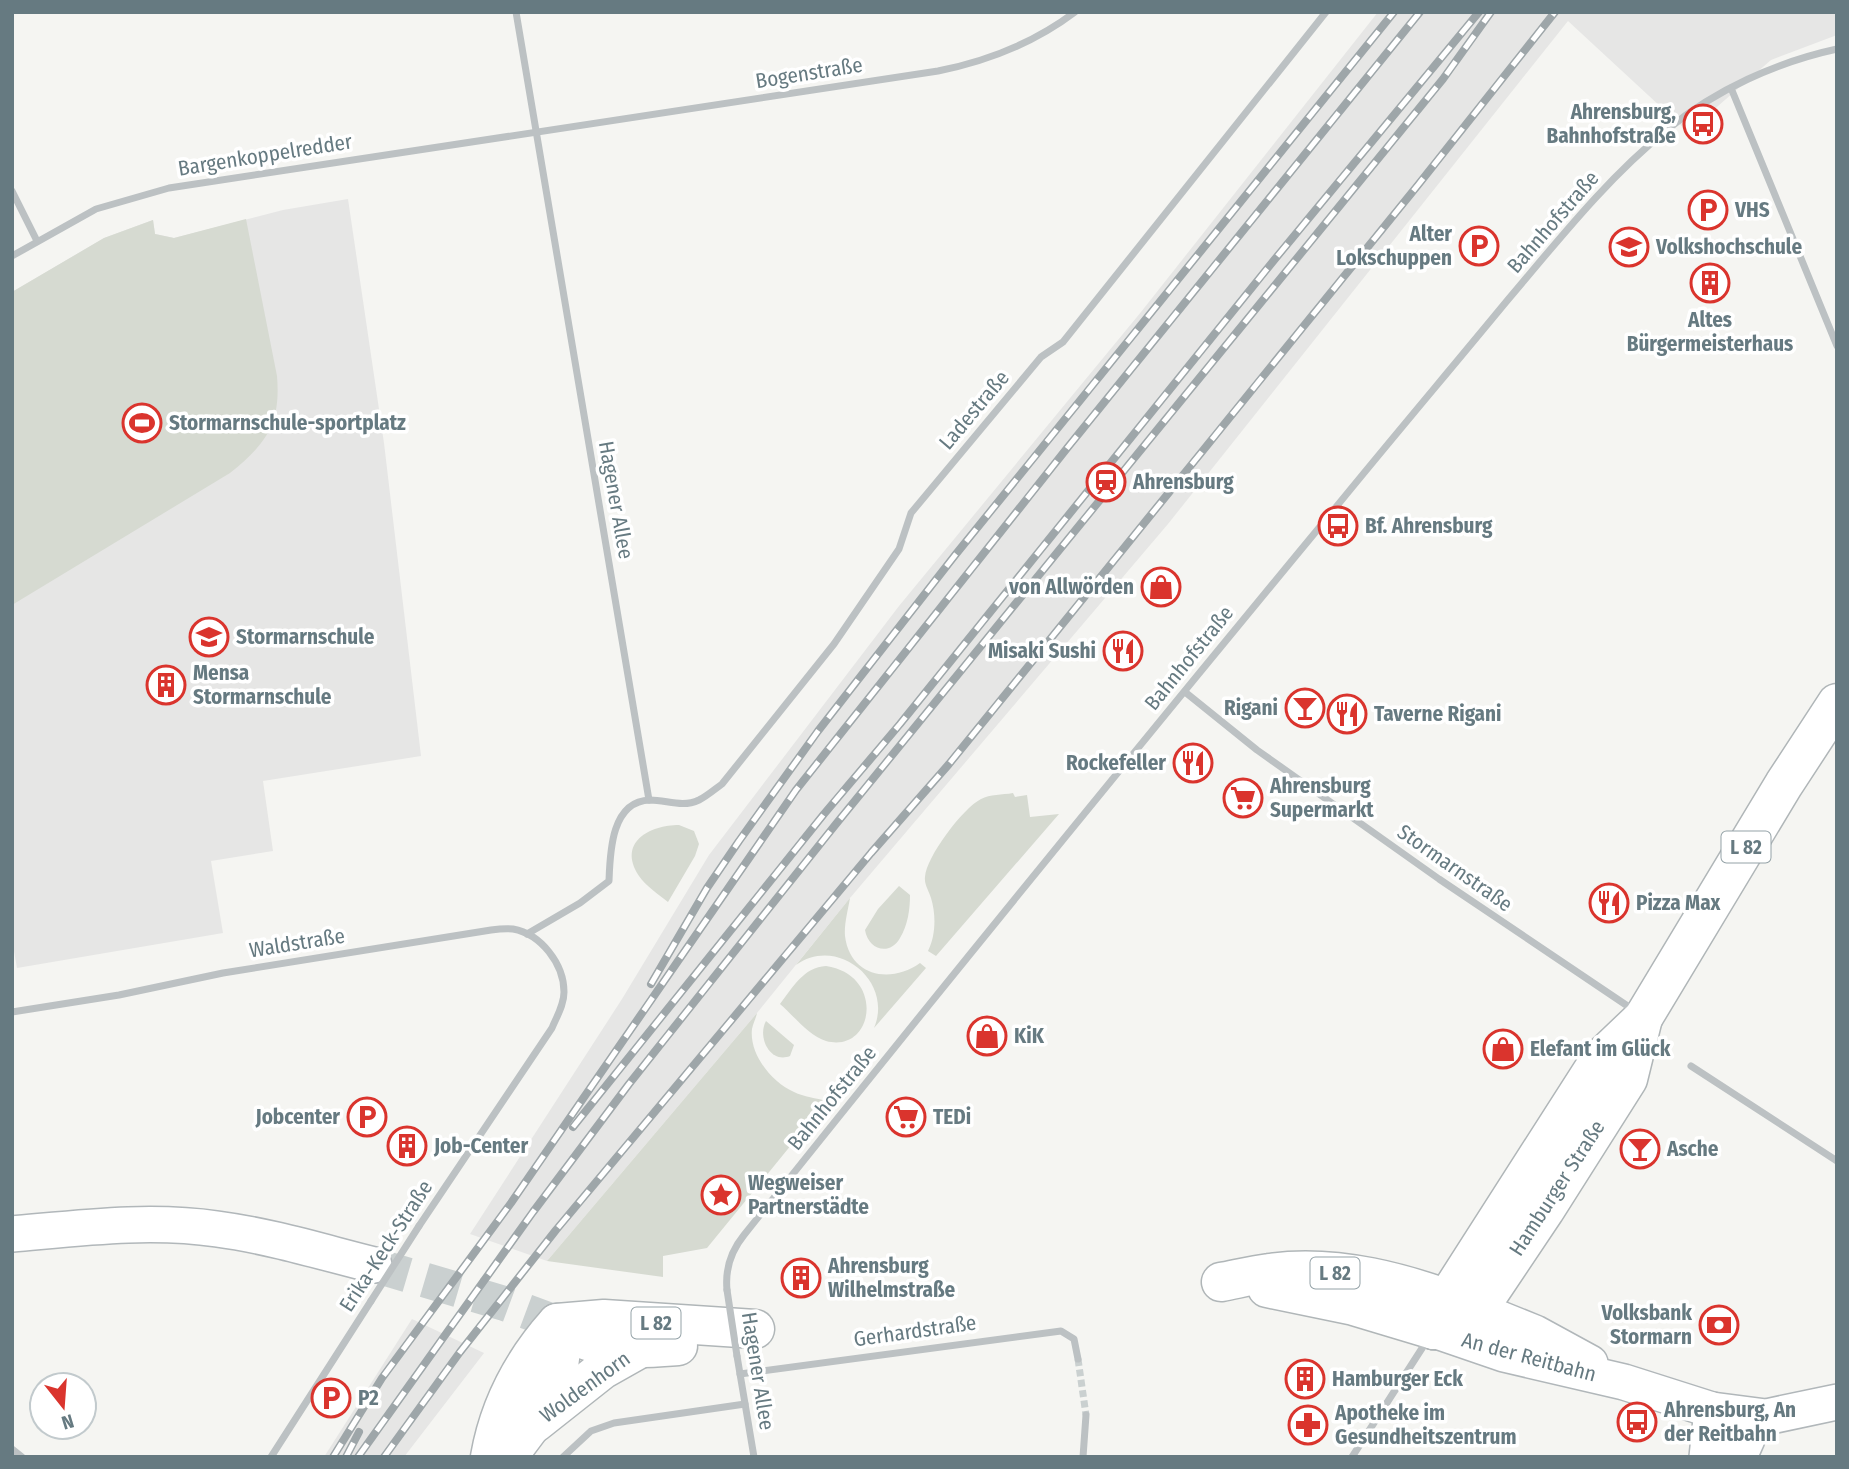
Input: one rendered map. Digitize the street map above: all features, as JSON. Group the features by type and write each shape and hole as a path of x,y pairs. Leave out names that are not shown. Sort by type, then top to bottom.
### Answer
{"main road":[{"name":"Hamburger Straße","path":"1453,1313 1628,1079 1643,1018 1784,784 1837,703"},
{"name":"Woldenhorn","path":"490,1457 494,1431 519,1375 529,1357 557,1323 604,1319 755,1329 704,1343 641,1348 612,1347 586,1342 557,1323"},
{"name":"Woldenhorn","path":"501,1457 515,1447 530,1427 559,1366 562,1343 557,1323"},
{"name":"Woldenhorn","path":"530,1427 602,1370 641,1348"}],"street":[{"name":"Hagener Allee","path":"516,12 649,800"},
{"name":"Bogenstraße","path":"537,132 956,67 1011,50 1045,33 1075,12"},
{"name":"Ladestraße","path":"649,800 676,805 687,803 698,800 722,784 834,645 899,549 911,513 1041,358 1063,342 1326,12"},
{"name":"Bahnhofstraße","path":"727,1290 731,1257 744,1235 1119,769 1376,457 1599,193 1670,127 1731,88 1777,67 1837,49"},
{"path":"1731,88 1837,346"},
{"name":"Bargenkoppelredder","path":"12,256 96,209 169,188 537,132"},
{"path":"12,191 37,241"},
{"name":"Stormarnstraße","path":"1185,692 1257,750 1439,879 1643,1018"},
{"path":"527,934 580,903 608,881 611,844 618,822 632,806 649,800"},
{"name":"Waldstraße","path":"12,1012 408,942 491,930 512,929 527,934"},
{"name":"Erika-Keck-Straße","path":"271,1457 419,1226 552,1028 561,1009 564,993 562,981 552,955 540,942 527,934"},
{"path":"1691,1066 1837,1161"},
{"path":"12,1234 110,1226 190,1226 247,1234 374,1265"},
{"name":"Hagener Allee","path":"727,1290 754,1457"},
{"name":"An der Reitbahn","path":"1453,1313 1535,1333 1624,1382"},
{"name":"An der Reitbahn","path":"1453,1313 1528,1361 1624,1382 1712,1410 1749,1416 1787,1414 1837,1402"},
{"name":"Hamburger Straße","path":"1352,1457 1453,1313"},
{"name":"Gerhardstraße","path":"740,1374 1061,1331 1073,1339 1078,1359"},
{"path":"563,1457 591,1431 614,1423 745,1404"},
{"path":"1707,1457 1712,1410"},
{"path":"1083,1457 1086,1415"},
{"path":"1739,1457 1747,1439 1749,1416"},
{"path":"12,1449 22,1457"}],"shaded area":[{"path":"1378,12 1837,12 1837,35 1771,60 1688,132 1568,21 1168,524 850,898 757,1013 547,1261 470,1234 622,999 709,855 899,606 1141,312"},
{"name":"Stormarnschule","path":"348,199 384,443 421,756 263,781 273,851 211,861 223,933 17,968 12,940 12,292 104,238 153,220 155,234 174,238 283,210"},
{"name":"Stormarnschule-sportplatz","path":"246,219 277,376 276,407 262,442 230,473 12,605 12,292 104,238 153,220 155,234 174,238"},
{"path":"1013,793 1015,797 1027,795 1030,817 1059,814 936,956 928,951 933,938 934,918 933,904 925,880 927,868 938,846 973,804 988,796"},
{"path":"679,825 694,831 699,844 695,856 668,902 639,876 632,854 634,845 648,832"},
{"path":"899,886 910,895 903,933 890,947 885,949 874,946 865,930 878,909"},
{"path":"850,898 845,936 848,950 863,968 885,974 909,970 920,963 926,968 874,1028 878,1011 876,994 869,980 858,968 844,959 828,956 812,957 796,965"},
{"path":"826,966 845,972 858,983 865,997 863,1025 855,1036 842,1042 826,1041 813,1035 780,1004 805,974"},
{"path":"757,1013 752,1039 758,1058 770,1075 786,1088 827,1101 707,1248 663,1256 663,1277 547,1261"},
{"path":"766,1021 794,1045 790,1056 777,1056 767,1048 763,1034"},
{"path":"412,1319 484,1353 404,1457 324,1457"}],"tunnel":[{"path":"374,1265 506,1304 557,1323"},
{"path":"1078,1359 1086,1415"}],"railway":[{"path":"651,984 707,888 818,731 956,554 1394,12"},
{"path":"333,1457 382,1378 511,1203 796,790 1068,447 1420,12"},
{"path":"573,1127 824,814 1479,12"},
{"path":"358,1457 533,1212 629,1084 836,824 1443,79 1491,12"},
{"path":"384,1457 460,1352 556,1230 871,853 949,764 1555,12"},
{"path":"346,1457 359,1432"}],"place":[{"name":"Ahrensburg, Bahnhofstraße","path":"1703,124"},
{"name":"VHS","path":"1708,210"},
{"name":"Alter Lokschuppen","path":"1479,246"},
{"name":"Volkshochschule","path":"1629,247"},
{"name":"Altes Bürgermeisterhaus","path":"1710,283"},
{"name":"Stormarnschule-sportplatz","path":"142,423"},
{"name":"Ahrensburg","path":"1106,482"},
{"name":"Bf. Ahrensburg","path":"1338,526"},
{"name":"von Allwörden","path":"1161,587"},
{"name":"Stormarnschule","path":"209,637"},
{"name":"Misaki Sushi","path":"1123,651"},
{"name":"Mensa Stormarnschule","path":"166,685"},
{"name":"Rigani","path":"1305,708"},
{"name":"Taverne Rigani","path":"1347,714"},
{"name":"Rockefeller","path":"1193,763"},
{"name":"Ahrensburg Supermarkt","path":"1243,798"},
{"name":"Pizza Max","path":"1609,903"},
{"name":"KiK","path":"987,1036"},
{"name":"Elefant im Glück","path":"1503,1049"},
{"name":"Jobcenter","path":"367,1117"},
{"name":"TEDi","path":"906,1117"},
{"name":"Job-Center","path":"407,1146"},
{"name":"Asche","path":"1640,1149"},
{"name":"Wegweiser Partnerstädte","path":"721,1195"},
{"name":"Ahrensburg Wilhelmstraße","path":"801,1278"},
{"name":"Volksbank Stormarn","path":"1719,1325"},
{"name":"Hamburger Eck","path":"1305,1379"},
{"name":"P2","path":"331,1398"},
{"name":"Ahrensburg, An der Reitbahn","path":"1637,1422"},
{"name":"Apotheke im Gesundheitszentrum","path":"1308,1425"}]}
